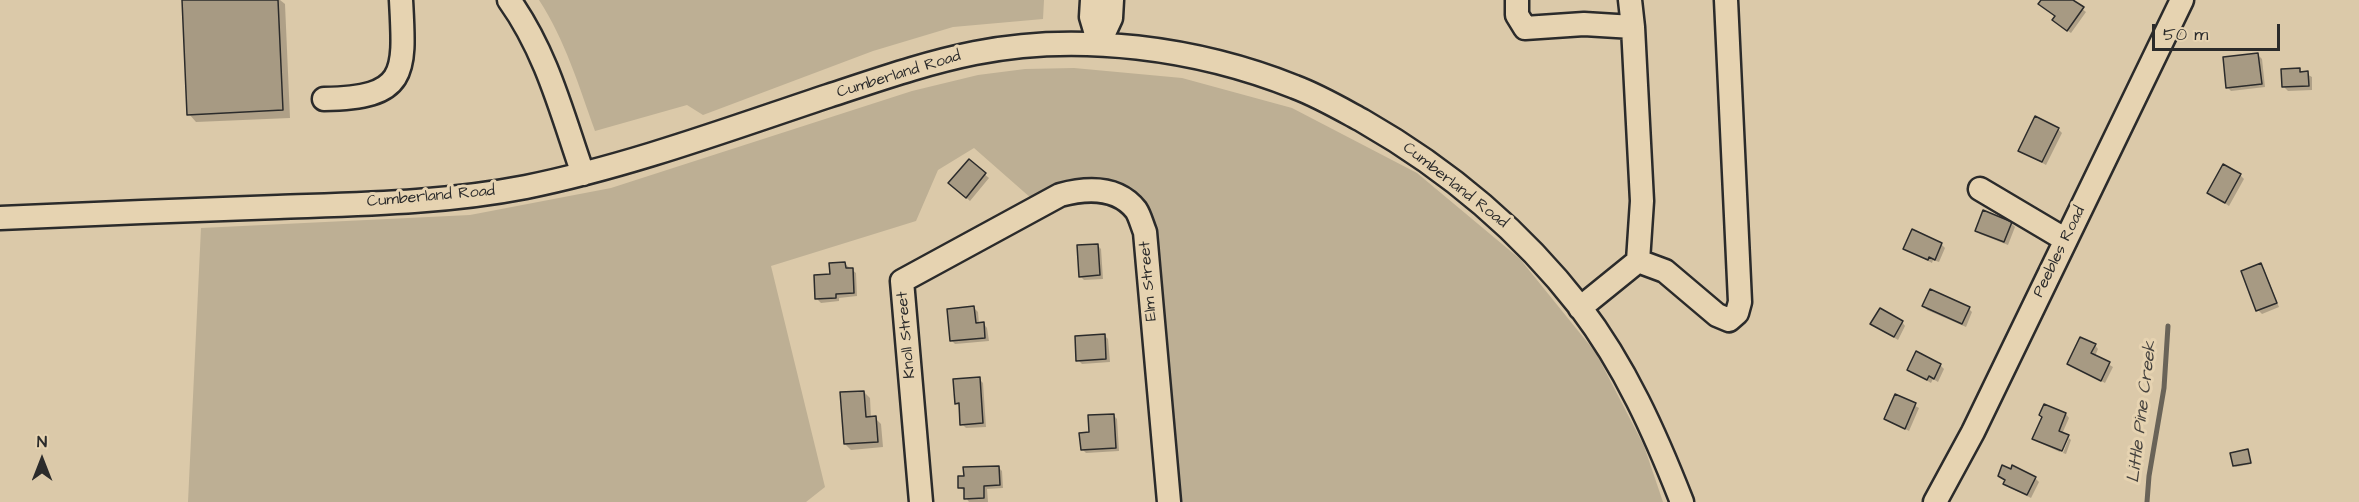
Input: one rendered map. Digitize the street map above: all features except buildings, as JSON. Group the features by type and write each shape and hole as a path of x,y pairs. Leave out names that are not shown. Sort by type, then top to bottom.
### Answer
{"street":[{"path":"324,99 367,96 380,92 391,83 403,60 401,0"},
{"path":"509,0 539,50 556,89 583,174"},
{"path":"1092,0 1091,17 1099,44"},
{"path":"1099,44 1111,18 1112,0"},
{"path":"1516,0 1516,15 1525,28 1584,24 1633,27"},
{"path":"1580,308 1638,261 1642,201 1630,0"},
{"path":"1638,261 1665,271 1717,315 1729,320 1737,313 1740,302 1726,0"},
{"name":"Peebles Road","path":"1935,502 1949,480 2182,0"},
{"name":"Cumberland Road","path":"0,218 401,202 489,193 583,174 645,156 928,63 1012,47 1099,44 1170,52 1287,84 1338,107 1395,140 1437,168 1510,229 1580,308 1606,345 1634,393 1661,449 1682,502"},
{"name":"Elm Street","path":"1002,226 1060,195 1087,189 1109,192 1137,211 1147,245 1169,502"},
{"path":"1980,189 2066,240"},
{"name":"Knoll Street","path":"921,502 902,281 1002,226"}],"shaded area":[{"path":"539,0 1044,0 1043,19 953,27 873,51 703,115 687,105 595,131 564,47"},
{"path":"1074,68 1182,78 1292,108 1417,173 1520,259 1596,353 1644,446 1663,502 1169,502 1147,245 1120,198 1040,206 974,148 938,170 916,221 771,266 825,487 806,502 188,502 201,228 470,215 611,188 912,91 978,75 1025,69"}],"waterway":[{"name":"Little Pine Creek","path":"2147,502 2149,476 2164,388 2168,326"}]}
